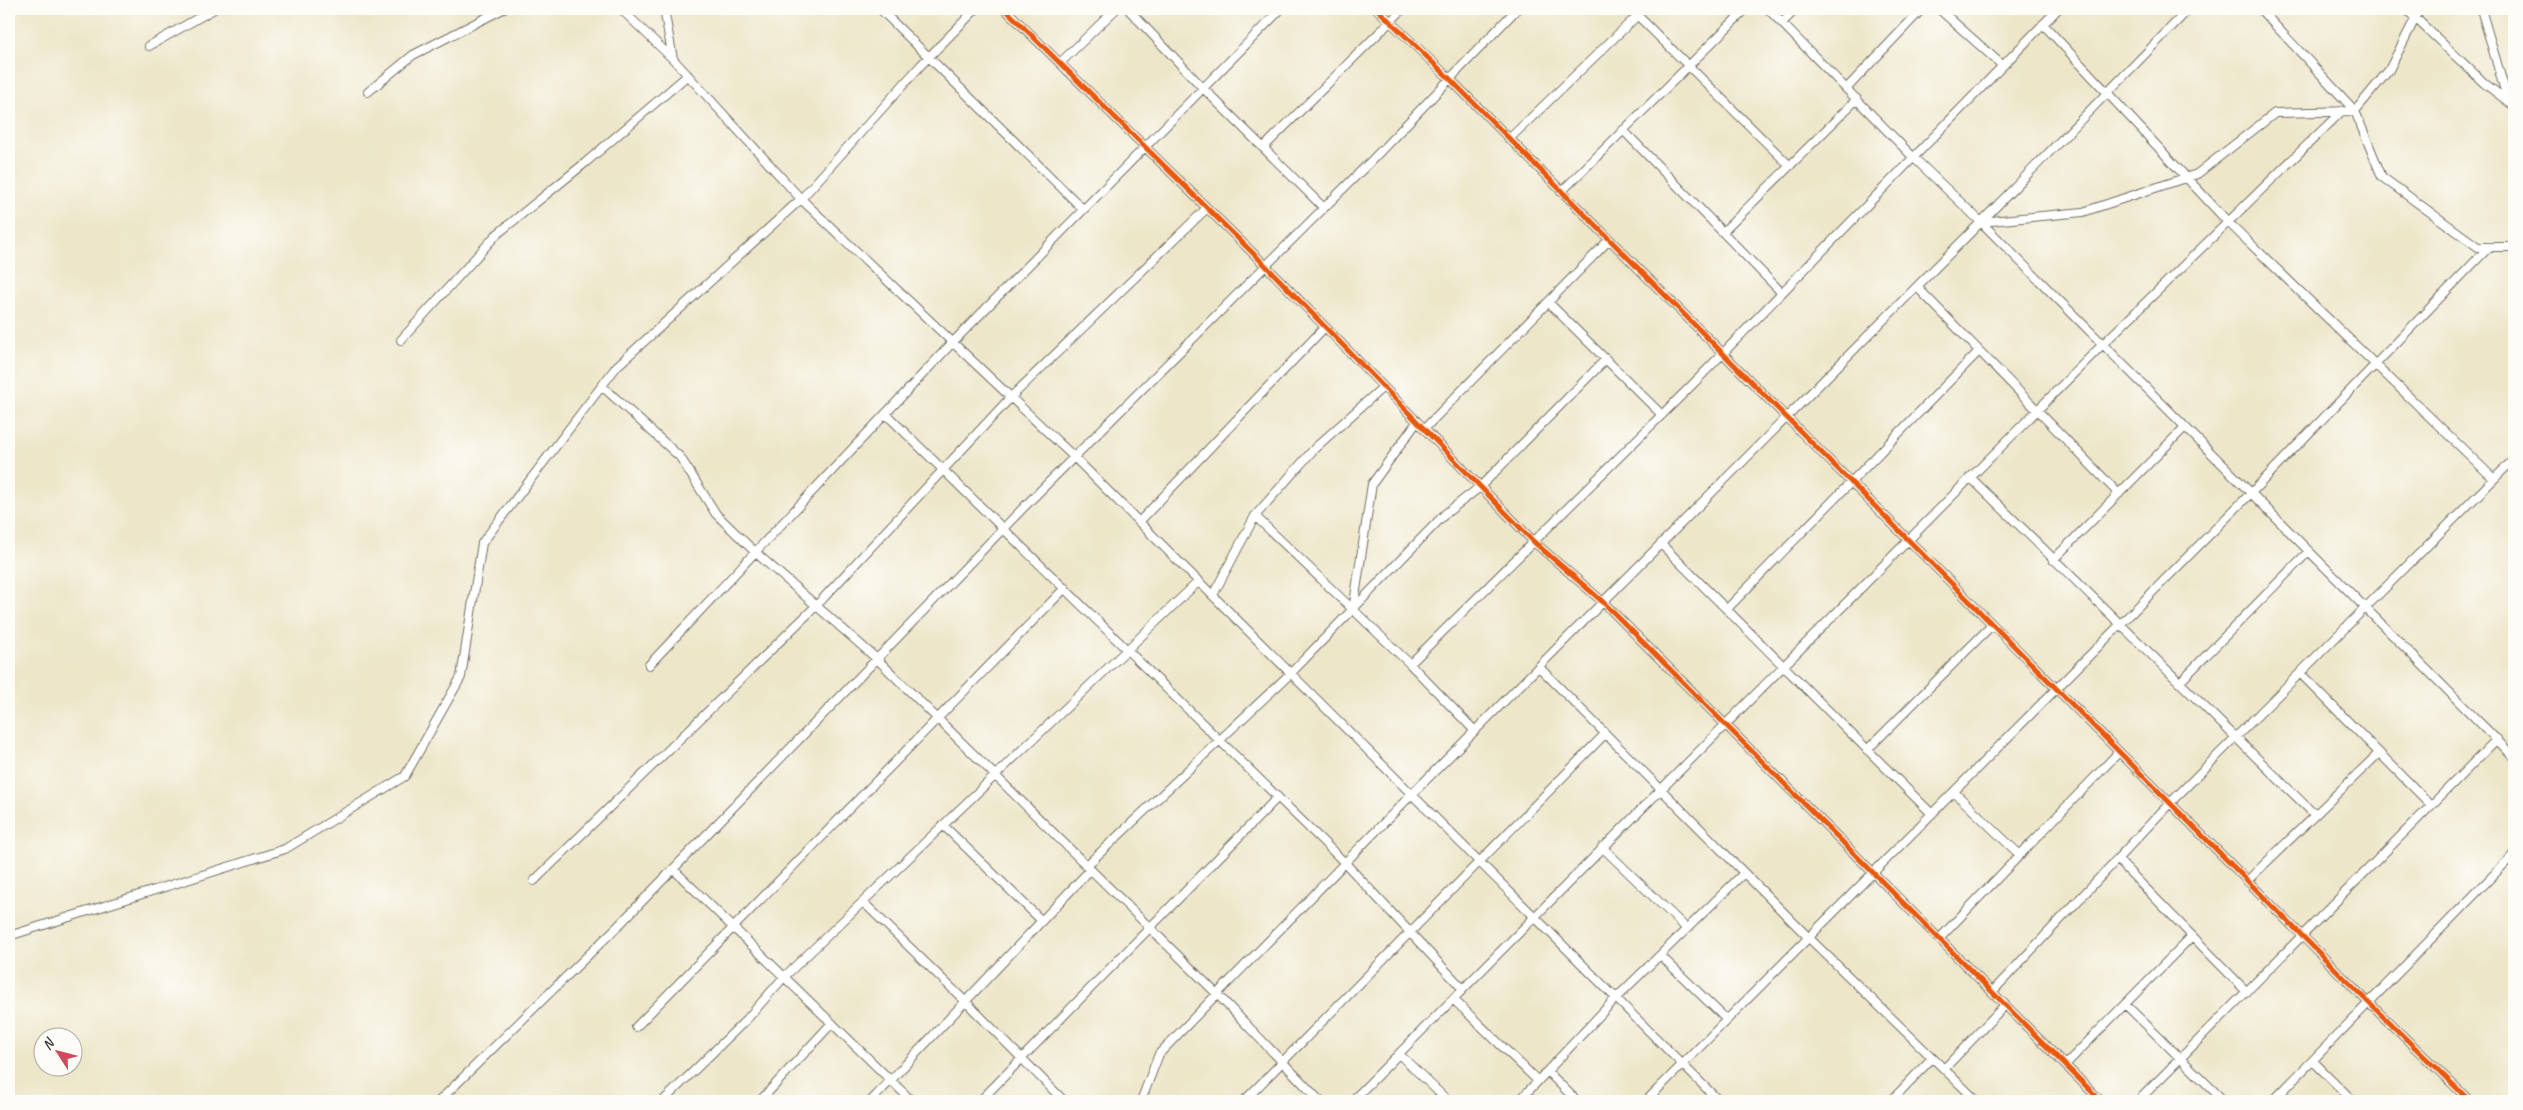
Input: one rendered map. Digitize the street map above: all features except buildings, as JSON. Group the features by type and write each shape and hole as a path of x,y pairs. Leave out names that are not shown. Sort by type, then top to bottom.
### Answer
{"street":[{"path":"149,46 214,9"},
{"path":"368,92 413,55 504,9"},
{"path":"621,9 673,59 802,199 1074,457 1719,1101"},
{"path":"664,9 673,59"},
{"path":"880,9 1083,209"},
{"path":"9,936 285,849 405,776 461,677 482,543 617,366 802,199 928,58 976,9"},
{"path":"1005,9 1266,266 1534,542 1603,602 2065,1065 2096,1099"},
{"path":"1060,63 1116,9"},
{"path":"1128,9 1203,88 1324,208"},
{"path":"649,665 953,342 1281,9"},
{"path":"1377,9 1450,79 2302,936 2470,1101"},
{"path":"1263,148 1403,9"},
{"path":"439,1101 673,869 1004,528 1324,208 1517,9"},
{"path":"1631,9 1790,166"},
{"path":"1561,192 1746,9"},
{"path":"1768,9 1912,156 1981,222 2514,757"},
{"path":"1782,23 1796,9"},
{"path":"1847,88 1922,9"},
{"path":"1938,9 2002,66"},
{"path":"1410,664 1722,354 1912,156 2058,9"},
{"path":"1141,1101 1159,1054 1412,794 1981,222 2189,9"},
{"path":"2260,9 2355,111 2382,177 2478,247 2514,247"},
{"path":"2406,9 2484,83 2511,104"},
{"path":"2355,111 2389,70 2414,17 2420,9"},
{"path":"2481,9 2511,104"},
{"path":"1509,139 1638,16"},
{"path":"2043,24 2228,222 2494,479"},
{"path":"401,340 496,235 688,75"},
{"path":"1723,232 1857,99"},
{"path":"1352,1101 2103,344 2342,111"},
{"path":"1981,222 2083,212 2187,178 2197,174 2275,113 2355,111"},
{"path":"1623,130 1781,292"},
{"path":"534,880 816,606 1011,397 1207,208"},
{"path":"1424,429 1609,240"},
{"path":"1646,1101 2120,626 2376,365 2488,247"},
{"path":"1916,287 2119,494"},
{"path":"1548,302 1662,414"},
{"path":"1140,522 1325,327"},
{"path":"1727,609 1979,351"},
{"path":"871,1101 1042,921 1088,868 1290,673 1445,514 1480,487 1606,359"},
{"path":"602,386 680,457 716,514 755,552 876,659 1217,994 1320,1101"},
{"path":"1213,595 1255,516 1315,448 1383,387"},
{"path":"886,414 1345,863 1463,989"},
{"path":"1353,610 1372,484 1417,422"},
{"path":"2053,560 2185,427"},
{"path":"1992,992 2170,803 2514,459"},
{"path":"1970,477 2315,815"},
{"path":"1255,516 1410,664 1475,731"},
{"path":"1662,544 1932,814"},
{"path":"2179,683 2309,551"},
{"path":"663,1101 747,1019 784,977 996,777 1199,581"},
{"path":"636,1027 1066,588"},
{"path":"1867,750 1992,625"},
{"path":"1538,667 1809,938 1977,1101"},
{"path":"2300,673 2431,805"},
{"path":"1244,1101 1605,734"},
{"path":"2138,1101 2497,739"},
{"path":"1939,939 2119,752"},
{"path":"2248,881 2379,752"},
{"path":"1954,792 2020,855"},
{"path":"980,1101 1278,797"},
{"path":"944,826 1042,921"},
{"path":"1602,847 1687,929"},
{"path":"2273,1101 2514,854"},
{"path":"2117,860 2247,992"},
{"path":"673,869 912,1101"},
{"path":"1519,1101 1616,998 1744,873"},
{"path":"863,902 1064,1101"},
{"path":"2065,1065 2192,936"},
{"path":"1660,955 1727,1020"},
{"path":"1453,1000 1538,1081"},
{"path":"2125,1004 2224,1101"},
{"path":"1944,1069 2005,1005"},
{"path":"760,1101 832,1023"},
{"path":"1399,1054 1448,1101"},
{"path":"1891,1101 1932,1058"},
{"path":"2313,1061 2353,1101"},
{"path":"1547,1071 1577,1101"}],"cycle path":[{"path":"1005,9 1266,266 1534,542 1603,602 2101,1101"},
{"path":"1377,9 1450,79 2367,1001 2470,1101"}]}
